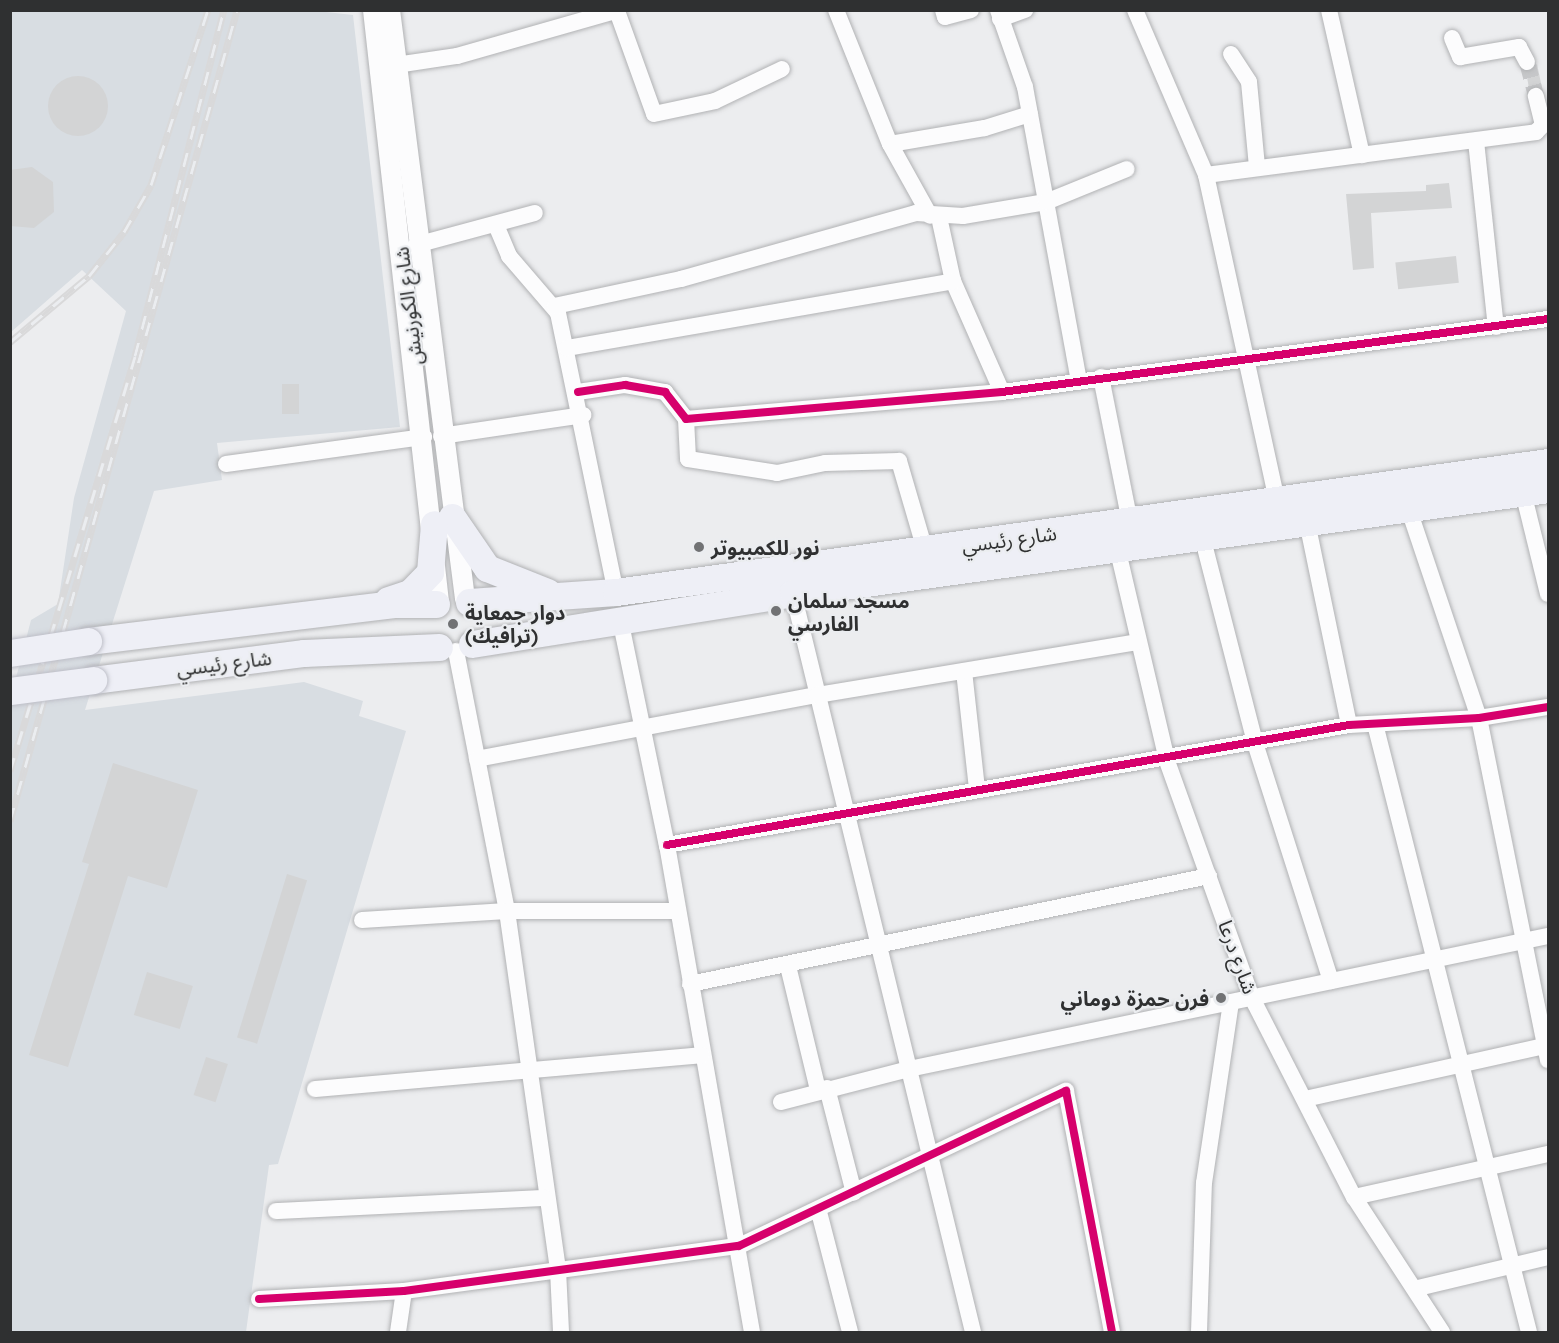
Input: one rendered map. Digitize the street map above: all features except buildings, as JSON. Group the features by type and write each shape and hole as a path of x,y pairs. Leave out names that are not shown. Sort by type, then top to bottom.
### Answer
{"highway":[{"name":"شارع رئيسي","path":"10,653 88,641 349,609 585,596 1130,522 1548,462"},
{"name":"شارع رئيسي","path":"10,691 304,653 456,647 793,593 1536,491"},
{"path":"1280,499 1297,524"},
{"path":"443,520 498,576 528,589 585,596"},
{"path":"349,609 418,587 431,566 443,520"},
{"path":"452,602 481,620 456,647 427,628 452,602"}],"street":[{"name":"شارع الكورنيش","path":"373,10 416,245 432,436"},
{"name":"شارع الكورنيش","path":"390,10 396,65 397,139 452,602"},
{"path":"836,10 890,144 934,216 953,281 1002,392"},
{"path":"943,10 945,17 971,10"},
{"path":"1025,10 999,15 1030,114 1079,381"},
{"path":"1135,10 1206,175 1280,499"},
{"path":"1329,10 1362,155"},
{"path":"396,65 457,56 617,11 654,114 715,101 782,69"},
{"path":"1452,38 1460,57 1519,46 1527,62"},
{"path":"1231,54 1249,82 1257,167"},
{"path":"1206,175 1539,131 1541,100"},
{"path":"890,144 985,128 1030,114"},
{"path":"1476,141 1496,327"},
{"path":"555,306 681,279 916,213 934,216 1046,202 1128,169"},
{"path":"416,245 536,213"},
{"path":"496,225 509,256 555,306 583,415 616,592"},
{"path":"567,348 953,281"},
{"path":"686,419 1002,392 1548,319"},
{"path":"1101,377 1130,522"},
{"path":"578,392 624,385 665,392 686,419 688,459 777,473 825,464 899,461 925,550"},
{"path":"226,464 583,415"},
{"path":"1536,491 1548,594"},
{"path":"1305,1099 1460,1065 1548,1051 1528,941 1479,718 1408,507"},
{"path":"1297,524 1349,724"},
{"path":"1202,536 1255,743 1331,981"},
{"name":"شارع درعا","path":"1117,547 1137,642 1167,760 1252,998 1354,1197 1418,1288 1442,1332"},
{"path":"793,593 844,817 880,946 974,1332"},
{"path":"620,619 638,728 667,845 702,1054 739,1246 752,1332"},
{"path":"477,759 817,694 1137,642"},
{"path":"456,647 507,911 531,1070 545,1198 558,1270 561,1332"},
{"path":"964,671 977,789"},
{"path":"667,845 844,817 977,789 1167,760 1349,724 1479,718 1548,707"},
{"path":"1375,724 1529,1332"},
{"path":"690,984 788,966 1209,876"},
{"path":"362,920 507,911 678,911"},
{"path":"781,1102 909,1068 1548,936"},
{"path":"788,966 854,1193"},
{"path":"1199,1332 1204,1183 1231,1002"},
{"path":"315,1089 702,1054"},
{"path":"259,1299 404,1291 739,1246 819,1212 930,1152 1066,1091 1112,1332"},
{"path":"1354,1197 1548,1154"},
{"path":"276,1211 545,1198"},
{"path":"819,1212 850,1332"},
{"path":"1418,1288 1548,1257"},
{"path":"398,1332 404,1291"}],"shaded area":[{"path":"308,10 353,15 400,427 217,443 222,480 154,491 85,710 304,682 363,701 359,716 406,731 278,1164 269,1165 246,1332 11,1332 11,697 31,620 58,604 74,498 126,311 82,270 11,332 11,11"}],"tunnel":[{"path":"1527,62 1536,96"}],"railway":[{"path":"10,342 89,276 124,232 151,185 208,10"},
{"path":"10,771 135,356 224,10"},
{"path":"10,821 237,10"}],"cycle path":[{"path":"578,392 625,385 665,392 686,419 1002,392 1548,319"},
{"path":"667,845 1349,725 1479,718 1548,707"},
{"path":"259,1299 404,1291 739,1246 1066,1091 1112,1332"}],"place":[{"name":"نور للكمبيوتر","path":"699,547"},
{"name":"مسجد سلمان الفارسي","path":"776,611"},
{"name":"دوار جمعاية (ترافيك)","path":"453,624"},
{"name":"فرن حمزة دوماني","path":"1221,998"}]}
